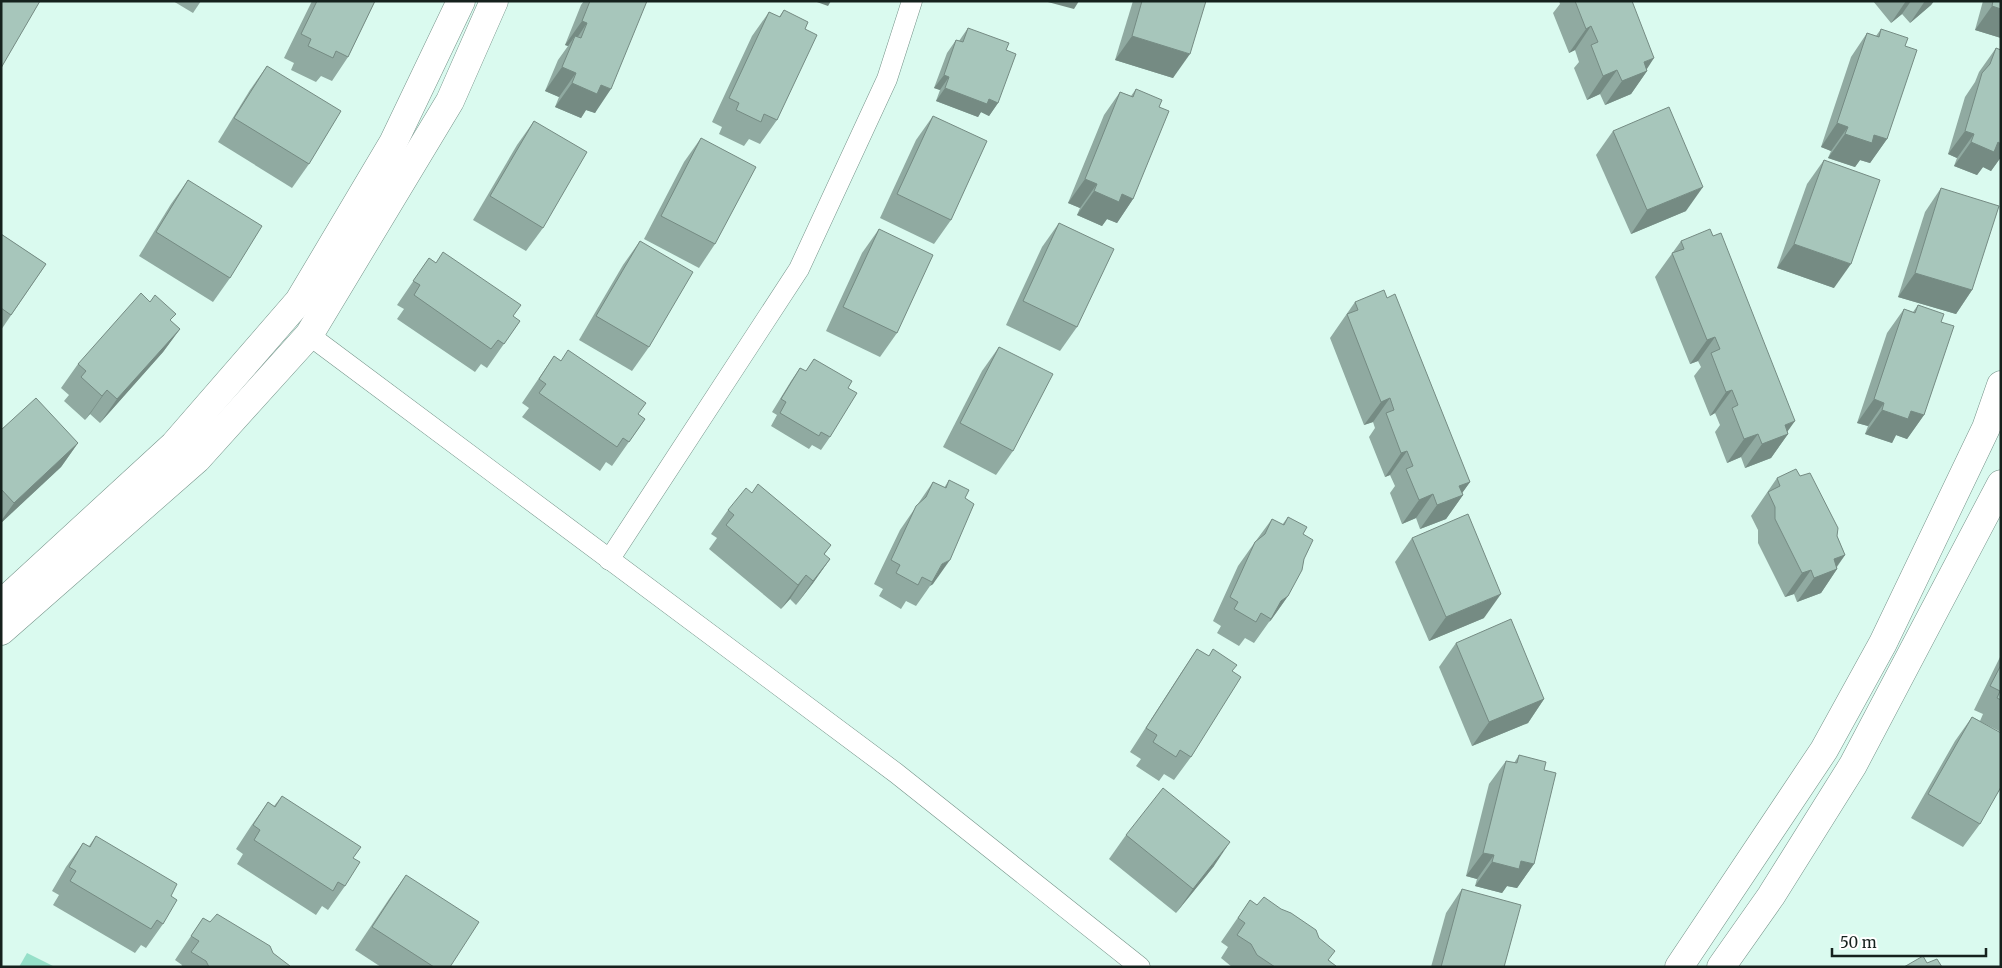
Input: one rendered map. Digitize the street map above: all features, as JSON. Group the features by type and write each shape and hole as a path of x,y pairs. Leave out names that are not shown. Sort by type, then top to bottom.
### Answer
{"street":[{"path":"1,604 174,445 299,301 393,143 460,1"},
{"path":"1,631 198,459 309,336 450,101 494,1"},
{"path":"610,560 799,269 887,78 912,1"},
{"path":"309,336 896,773 1140,967"},
{"path":"1679,967 1824,750 1884,643 1986,428 2001,385"},
{"path":"1720,967 1771,896 1853,765 2001,484"}],"green space":[{"path":"27,953 55,967 19,967"}],"building":[{"path":"1,1 40,1 1,68"},
{"path":"317,1 375,1 348,57 336,51 333,58 308,46 311,39 301,34"},
{"path":"590,1 647,1 611,89 601,85 597,94 572,83 576,73 562,67 575,36 581,38 587,23 582,21"},
{"path":"1142,1 1206,1 1190,54 1132,36"},
{"path":"1575,1 1632,1 1654,58 1644,62 1647,71 1622,81 1617,70 1603,76 1591,45 1598,42 1591,26 1586,29"},
{"path":"1993,1 2001,1 2001,9 1992,6"},
{"path":"784,10 808,22 805,29 817,35 777,120 764,114 761,122 736,110 739,103 729,98 769,12 780,17"},
{"path":"968,28 1009,43 1006,50 1016,54 998,103 989,99 987,104 945,88 949,77 944,75 956,40 963,42"},
{"path":"1881,29 1908,38 1905,46 1917,50 1887,139 1874,135 1872,143 1845,134 1848,127 1837,123 1867,33 1879,37"},
{"path":"1996,48 2001,50 2001,144 1998,142 1994,152 1971,142 1974,134 1965,131 1982,73 1990,64"},
{"path":"267,66 341,111 309,164 234,118"},
{"path":"1136,89 1162,100 1159,107 1169,111 1133,199 1122,194 1119,202 1094,191 1097,184 1085,179 1120,92 1133,97"},
{"path":"1669,107 1703,187 1647,210 1613,131"},
{"path":"933,116 987,141 951,220 897,194"},
{"path":"534,121 587,152 543,228 490,196"},
{"path":"701,138 756,167 715,244 661,216"},
{"path":"1824,160 1880,180 1851,264 1794,244"},
{"path":"188,180 262,226 230,278 156,232"},
{"path":"1941,188 1999,206 1972,290 1915,273"},
{"path":"1059,223 1114,249 1077,327 1023,301"},
{"path":"879,229 933,255 897,333 843,307"},
{"path":"1710,229 1713,236 1721,233 1795,421 1785,425 1788,434 1762,444 1758,434 1744,439 1732,408 1738,405 1732,390 1726,392 1711,353 1720,349 1715,337 1707,340 1672,253 1684,249 1681,241"},
{"path":"1,234 46,264 11,315 1,308"},
{"path":"640,241 693,272 649,347 596,316"},
{"path":"443,252 521,305 513,316 520,321 504,344 498,340 491,349 414,295 420,285 413,281 429,258 436,263"},
{"path":"1384,290 1387,298 1395,294 1470,482 1459,486 1463,495 1437,505 1433,494 1419,500 1406,469 1413,466 1407,451 1401,453 1386,413 1394,410 1390,398 1381,402 1347,314 1358,310 1355,302"},
{"path":"141,293 150,302 155,295 176,314 170,320 180,329 117,399 107,390 102,396 81,377 86,371 78,364"},
{"path":"1918,305 1944,314 1941,322 1954,326 1924,415 1911,411 1908,419 1882,410 1884,403 1874,399 1904,309 1915,313"},
{"path":"999,347 1053,374 1013,451 960,423"},
{"path":"568,350 646,403 638,414 645,419 629,442 623,438 617,447 539,393 546,384 539,379 554,356 561,361"},
{"path":"814,359 852,381 848,388 857,393 830,437 821,432 819,436 780,413 786,402 781,399 800,368 806,371"},
{"path":"36,398 78,443 14,503 1,489 1,430"},
{"path":"1796,469 1800,476 1810,473 1838,528 1837,536 1845,555 1834,559 1837,569 1814,578 1811,570 1802,573 1775,519 1775,507 1768,492 1780,486 1777,478"},
{"path":"949,480 969,490 965,498 974,504 950,560 942,564 932,582 922,577 918,585 896,573 900,565 891,560 916,506 926,497 933,482 946,488"},
{"path":"758,484 831,545 824,554 830,559 813,581 806,575 798,585 726,525 734,515 728,510 746,488 752,493"},
{"path":"1468,514 1501,594 1446,617 1412,538"},
{"path":"1288,517 1307,527 1303,534 1313,540 1304,559 1302,570 1288,596 1281,601 1271,619 1261,613 1256,622 1234,609 1238,602 1230,597 1255,542 1265,534 1272,519 1284,525"},
{"path":"1511,619 1544,699 1489,722 1456,643"},
{"path":"1197,649 1209,656 1213,649 1237,665 1232,671 1241,677 1191,757 1180,750 1176,757 1153,742 1157,735 1146,728"},
{"path":"2001,665 2001,700 1997,698 2000,691 1990,686"},
{"path":"1972,717 2001,733 2001,787 1980,824 1928,794"},
{"path":"1519,755 1546,762 1544,770 1556,773 1534,864 1521,861 1519,869 1492,862 1494,855 1483,853 1506,761 1517,763"},
{"path":"1163,788 1230,842 1193,889 1126,835"},
{"path":"282,796 361,847 353,858 360,862 345,886 338,882 333,891 254,840 260,830 253,825 268,802 275,807"},
{"path":"96,836 177,884 171,896 177,900 163,924 157,920 151,929 70,881 76,871 69,867 83,843 90,847"},
{"path":"406,875 479,922 450,967 434,967 372,927"},
{"path":"1462,889 1521,905 1504,967 1441,967"},
{"path":"1264,897 1316,930 1319,938 1335,951 1328,960 1336,966 1275,967 1257,955 1251,944 1237,935 1245,923 1238,918 1250,900 1257,905"},
{"path":"217,914 270,946 273,953 290,966 209,967 206,961 191,952 199,941 191,936 203,918 210,922"},
{"path":"1923,956 1927,963 1937,959 1942,967 1904,967"}]}
